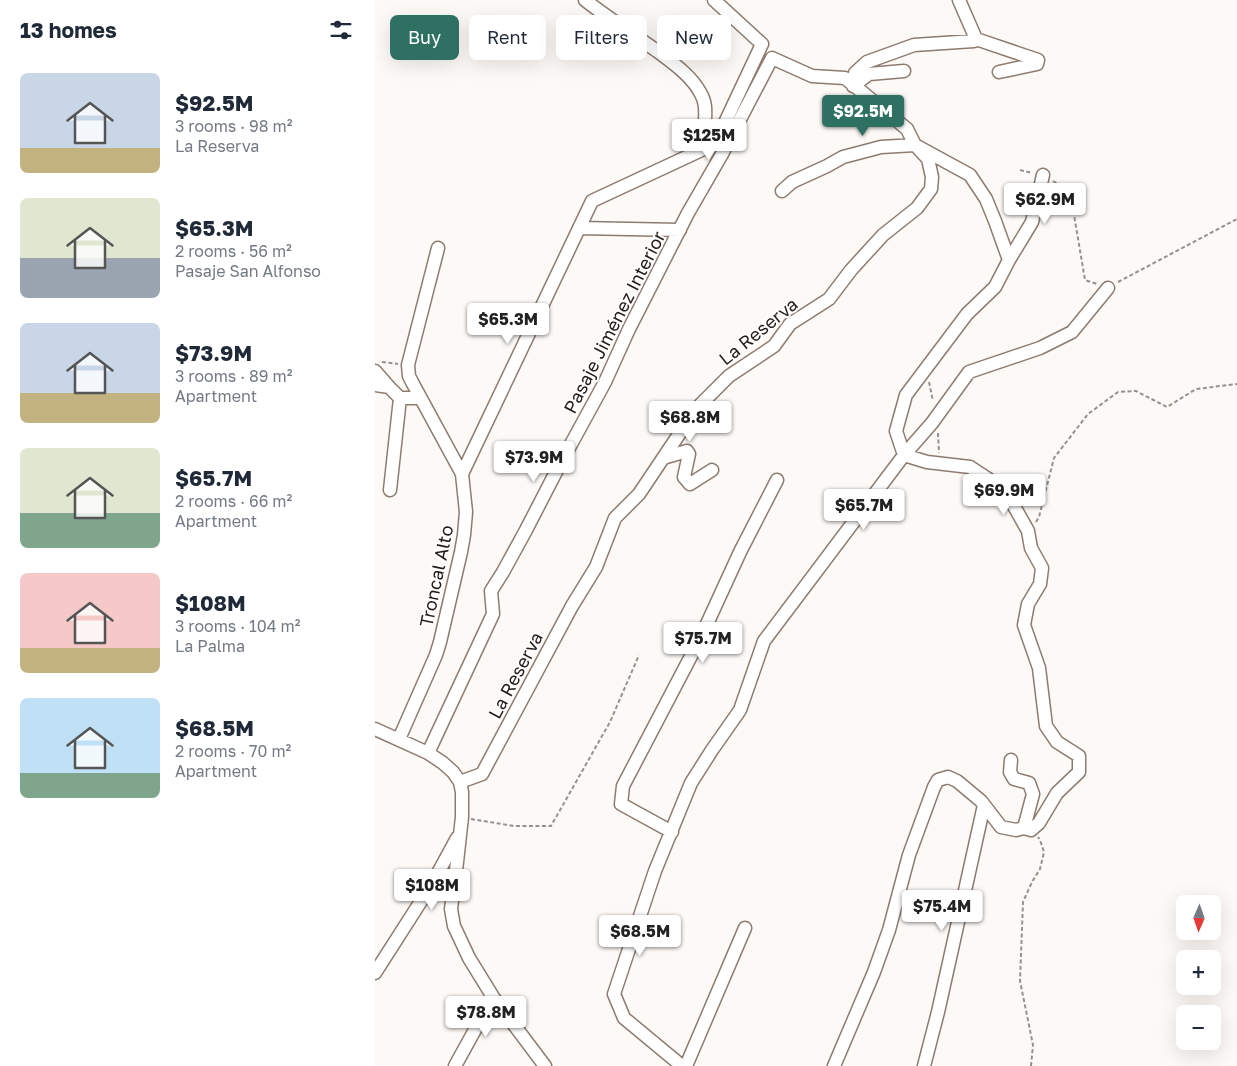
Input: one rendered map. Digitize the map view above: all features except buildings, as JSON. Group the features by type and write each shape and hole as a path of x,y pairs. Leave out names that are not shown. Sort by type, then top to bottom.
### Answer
{"street":[{"path":"585,0 605,16 634,34 691,80 701,94 706,108 705,130 708,147"},
{"path":"462,474 592,201 708,147 722,129 762,44 714,0"},
{"path":"959,0 976,39"},
{"path":"853,86 855,73 867,62 913,45 974,41 976,39 1038,60 1037,64 999,72"},
{"name":"Pasaje Jiménez Interior","path":"428,753 493,614 491,591 526,530 605,382 629,329 688,214 772,58 812,76 845,78 853,86"},
{"path":"853,86 869,74 904,71"},
{"name":"La Reserva","path":"460,782 482,774 572,606 596,568 615,518 639,494 696,409 729,376 774,346 790,324 829,299 851,270 883,234 917,208 931,189 932,177 928,159 915,145 907,129 853,86"},
{"path":"781,191 792,182 843,157 881,147 915,145 970,175 986,199 1009,260"},
{"path":"904,455 896,431 906,395 967,314 995,287 1032,222 1043,175"},
{"path":"579,228 680,230"},
{"path":"408,365 438,248"},
{"path":"745,928 684,1066 625,1018 613,994 655,870 691,783 740,710 764,642 904,455 932,422 969,372 1040,348 1071,332 1108,288"},
{"name":"Troncal Alto","path":"399,739 436,655 464,535 466,512 462,474 409,376 408,365"},
{"path":"375,371 400,398 420,398"},
{"path":"375,385 389,387"},
{"path":"390,490 400,398"},
{"path":"663,458 687,451 689,454 684,477 690,484 712,470"},
{"path":"834,1066 875,972 889,930 909,856 938,780 948,778 957,781 981,800 1001,827 1016,830 1028,829 1039,823 1057,793 1079,772 1079,756 1057,742 1046,726 1039,668 1024,625 1028,604 1040,584 1042,568 1031,548 1028,531 1005,490 970,466 927,462 904,455"},
{"path":"671,832 621,804 623,786 701,637 740,552 777,480"},
{"path":"375,729 428,753 453,772 460,782 462,792 461,832 451,900 454,926 459,939 493,997 545,1066"},
{"path":"1011,760 1010,772 1014,779 1029,783 1033,794 1028,829"},
{"path":"924,1066 938,1012 984,804"},
{"path":"375,972 432,884 461,832"},
{"path":"455,1066 493,997"}],"path":[{"path":"1019,170 1043,175 1068,190 1085,280 1108,288 1237,219"},
{"path":"375,361 408,365"},
{"path":"1028,531 1039,517 1054,458 1088,414 1118,392 1137,391 1167,406 1195,389 1237,384"},
{"path":"462,817 514,826 551,826 609,722 639,655"},
{"path":"1028,829 1040,840 1044,852 1040,869 1023,902 1020,981 1033,1045 1031,1066"}]}
